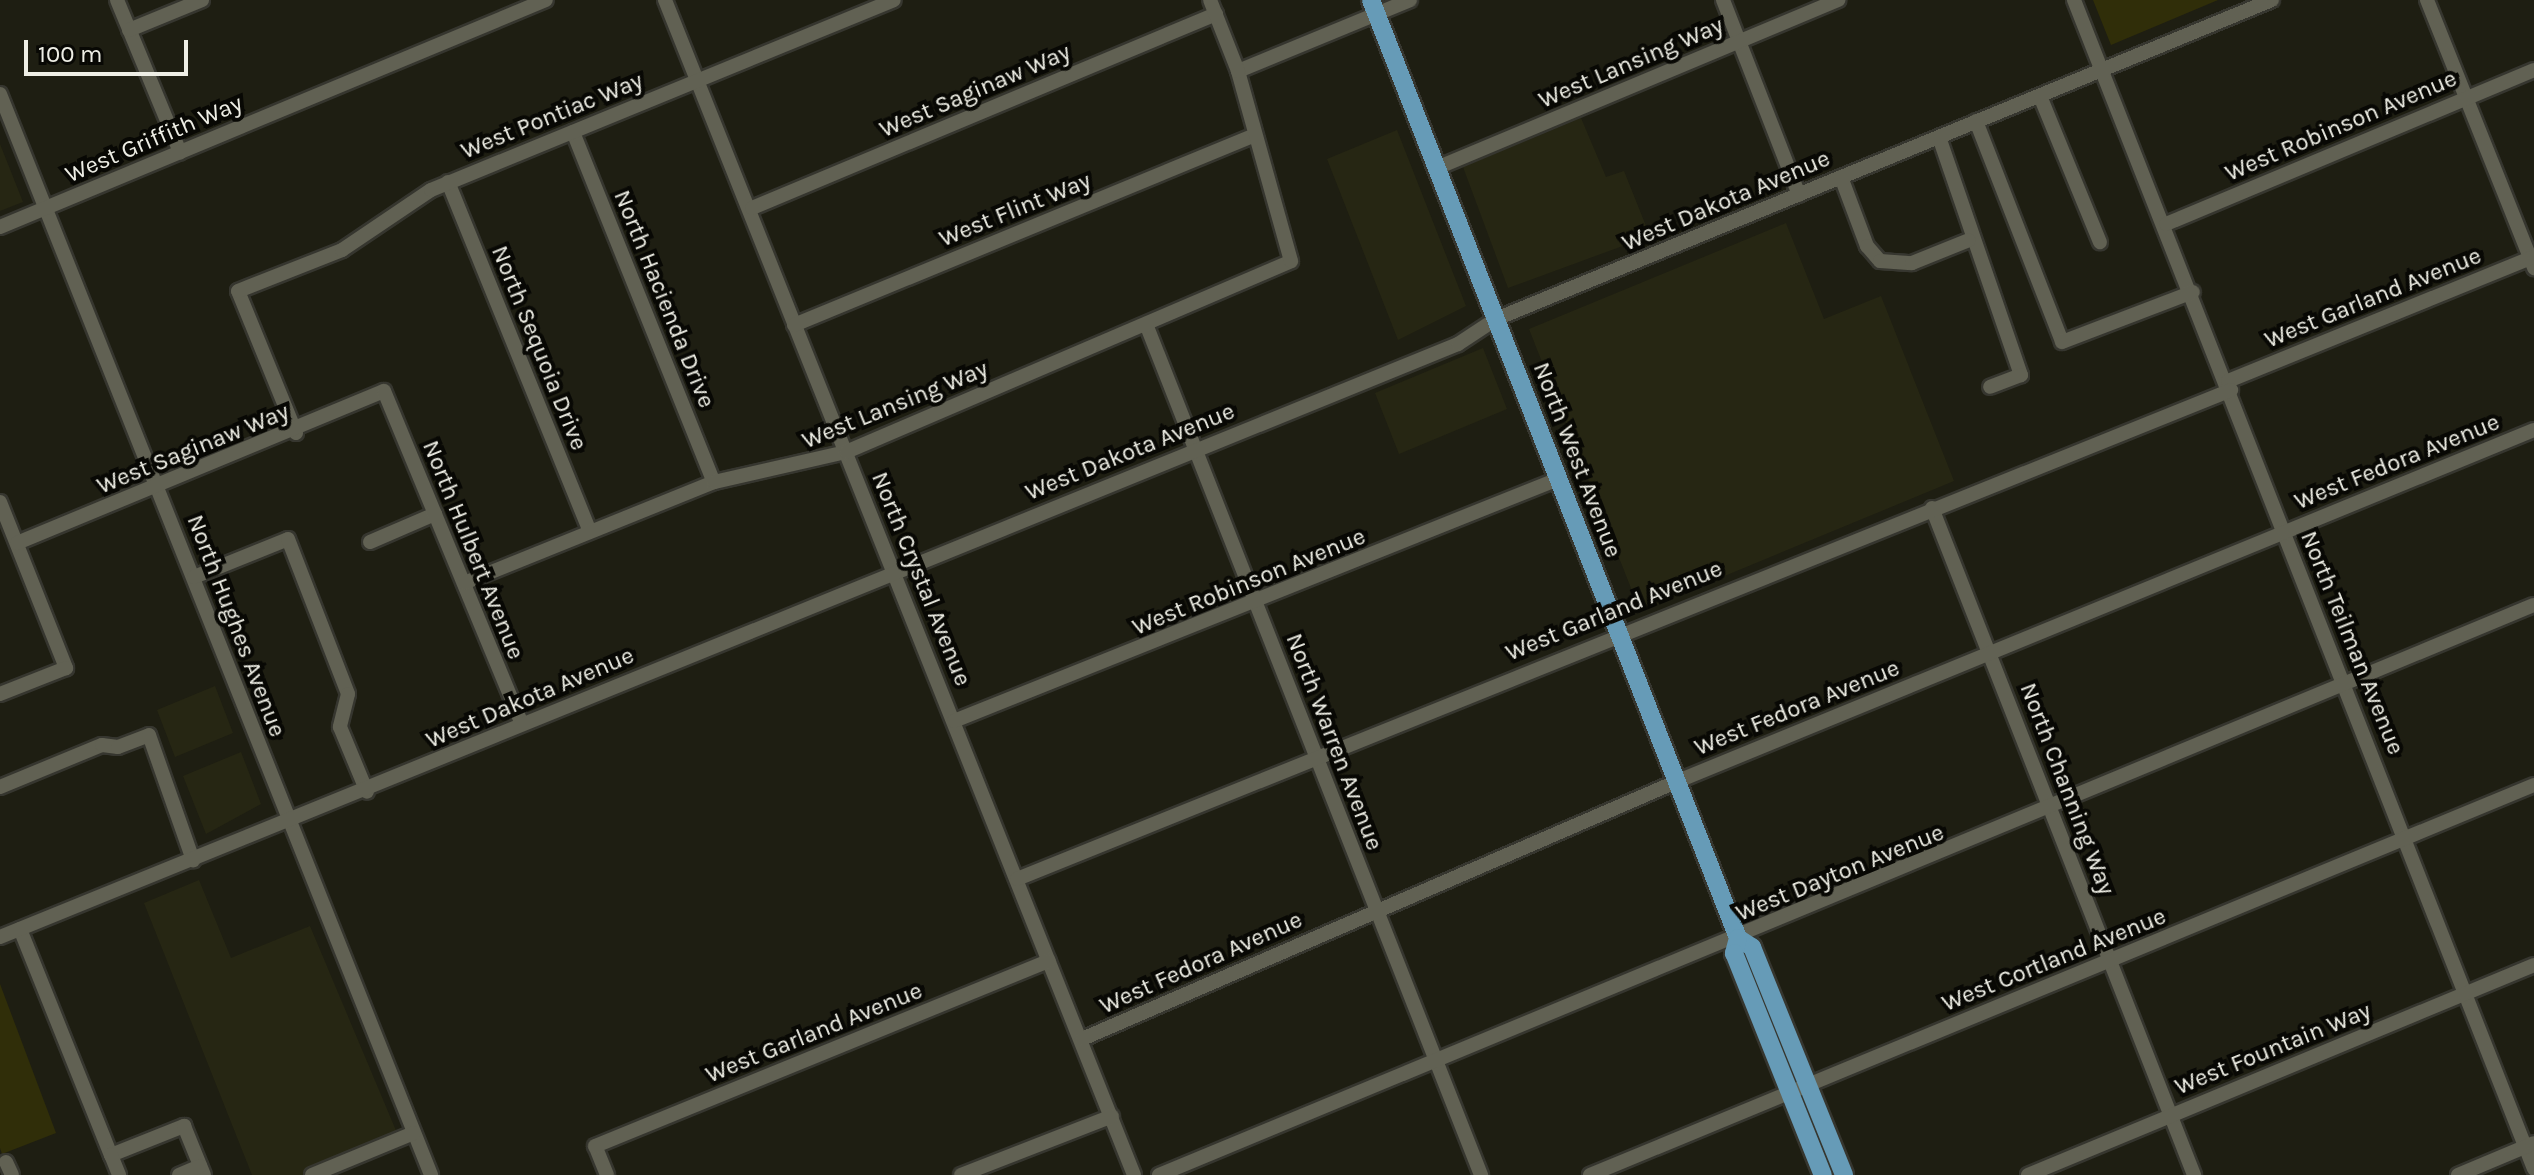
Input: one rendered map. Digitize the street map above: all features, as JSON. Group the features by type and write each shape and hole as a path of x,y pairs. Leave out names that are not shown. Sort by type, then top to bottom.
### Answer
{"main road":[{"name":"North West Avenue","path":"1373,7 1439,167 1738,938 1734,953 1844,1175"},
{"name":"North West Avenue","path":"1799,1089 1823,1175"}],"street":[{"path":"117,0 180,152"},
{"path":"129,30 202,0"},
{"name":"West Griffith Way","path":"0,227 546,0"},
{"name":"North Crystal Avenue","path":"665,0 752,208 794,325 895,571 1134,1175"},
{"name":"West Pontiac Way","path":"296,433 238,291 342,250 399,206 448,182 894,0"},
{"path":"1238,71 1373,7 1410,0"},
{"path":"1723,0 1799,195"},
{"name":"West Lansing Way","path":"1439,167 1839,0"},
{"name":"North Teilman Avenue","path":"2074,0 2166,224 2405,838 2530,1145 2534,1169"},
{"name":"West Dakota Avenue","path":"0,937 367,792 522,724 1458,344 1496,319 2272,0"},
{"path":"2427,0 2533,261"},
{"path":"1213,7 1238,71 1253,136"},
{"name":"West Saginaw Way","path":"752,208 1213,7"},
{"name":"West Robinson Avenue","path":"2166,224 2534,70"},
{"name":"North Hughes Avenue","path":"0,94 431,1175"},
{"path":"2040,96 2100,242"},
{"path":"1976,121 2062,342 2193,292"},
{"name":"North Hacienda Drive","path":"573,132 714,482"},
{"name":"West Lansing Way","path":"464,583 714,482 846,452 1291,261 1253,136"},
{"name":"West Flint Way","path":"794,325 1253,136"},
{"path":"1939,137 1969,209 1969,240 2021,375 1990,387"},
{"path":"1841,177 1867,246 1880,261 1912,263 1969,240"},
{"name":"North Sequoia Drive","path":"448,182 590,531"},
{"name":"West Garland Avenue","path":"1017,879 1618,632 2100,442 2230,385 2533,261"},
{"name":"North Warren Avenue","path":"1146,324 1259,603 1315,757 1481,1175"},
{"name":"West Saginaw Way","path":"17,543 296,433 384,391"},
{"name":"North Hulbert Avenue","path":"384,391 522,724"},
{"name":"West Fedora Avenue","path":"1082,1039 1678,781 2534,430"},
{"name":"West Robinson Avenue","path":"954,721 1259,603 1558,479"},
{"path":"0,502 66,668 0,694"},
{"name":"North Channing Way","path":"1932,508 2194,1175"},
{"path":"370,542 435,514"},
{"path":"194,577 288,539 348,694 340,727 367,792"},
{"name":"West Dayton Avenue","path":"1159,1175 1435,1059 2052,810 2534,605"},
{"path":"0,787 102,745 118,747 149,735 193,860"},
{"name":"West Cortland Avenue","path":"1590,1175 2534,785"},
{"path":"20,929 119,1175"},
{"name":"West Garland Avenue","path":"607,1175 595,1146 1049,961"},
{"name":"West Fountain Way","path":"2028,1175 2534,965"},
{"path":"961,1175 1112,1116"},
{"path":"111,1155 184,1126 202,1171 179,1175"},
{"path":"312,1175 414,1133"},
{"path":"2458,1175 2530,1145"}],"shaded area":[{"path":"2093,0 2218,0 2111,45"},
{"path":"1581,118 1606,177 1624,171 1650,236 1508,288 1463,167"},
{"path":"1397,130 1466,306 1398,340 1327,159"},
{"path":"0,144 23,202 0,211"},
{"path":"1786,223 1824,319 1881,296 1954,481 1640,611 1529,329"},
{"path":"1483,348 1507,409 1399,454 1375,393"},
{"path":"215,686 233,733 175,757 157,710"},
{"path":"241,752 261,804 206,834 183,776"},
{"path":"199,880 231,958 310,926 400,1140 316,1175 252,1175 144,903"},
{"path":"0,984 56,1133 2,1154 0,1148"}]}
